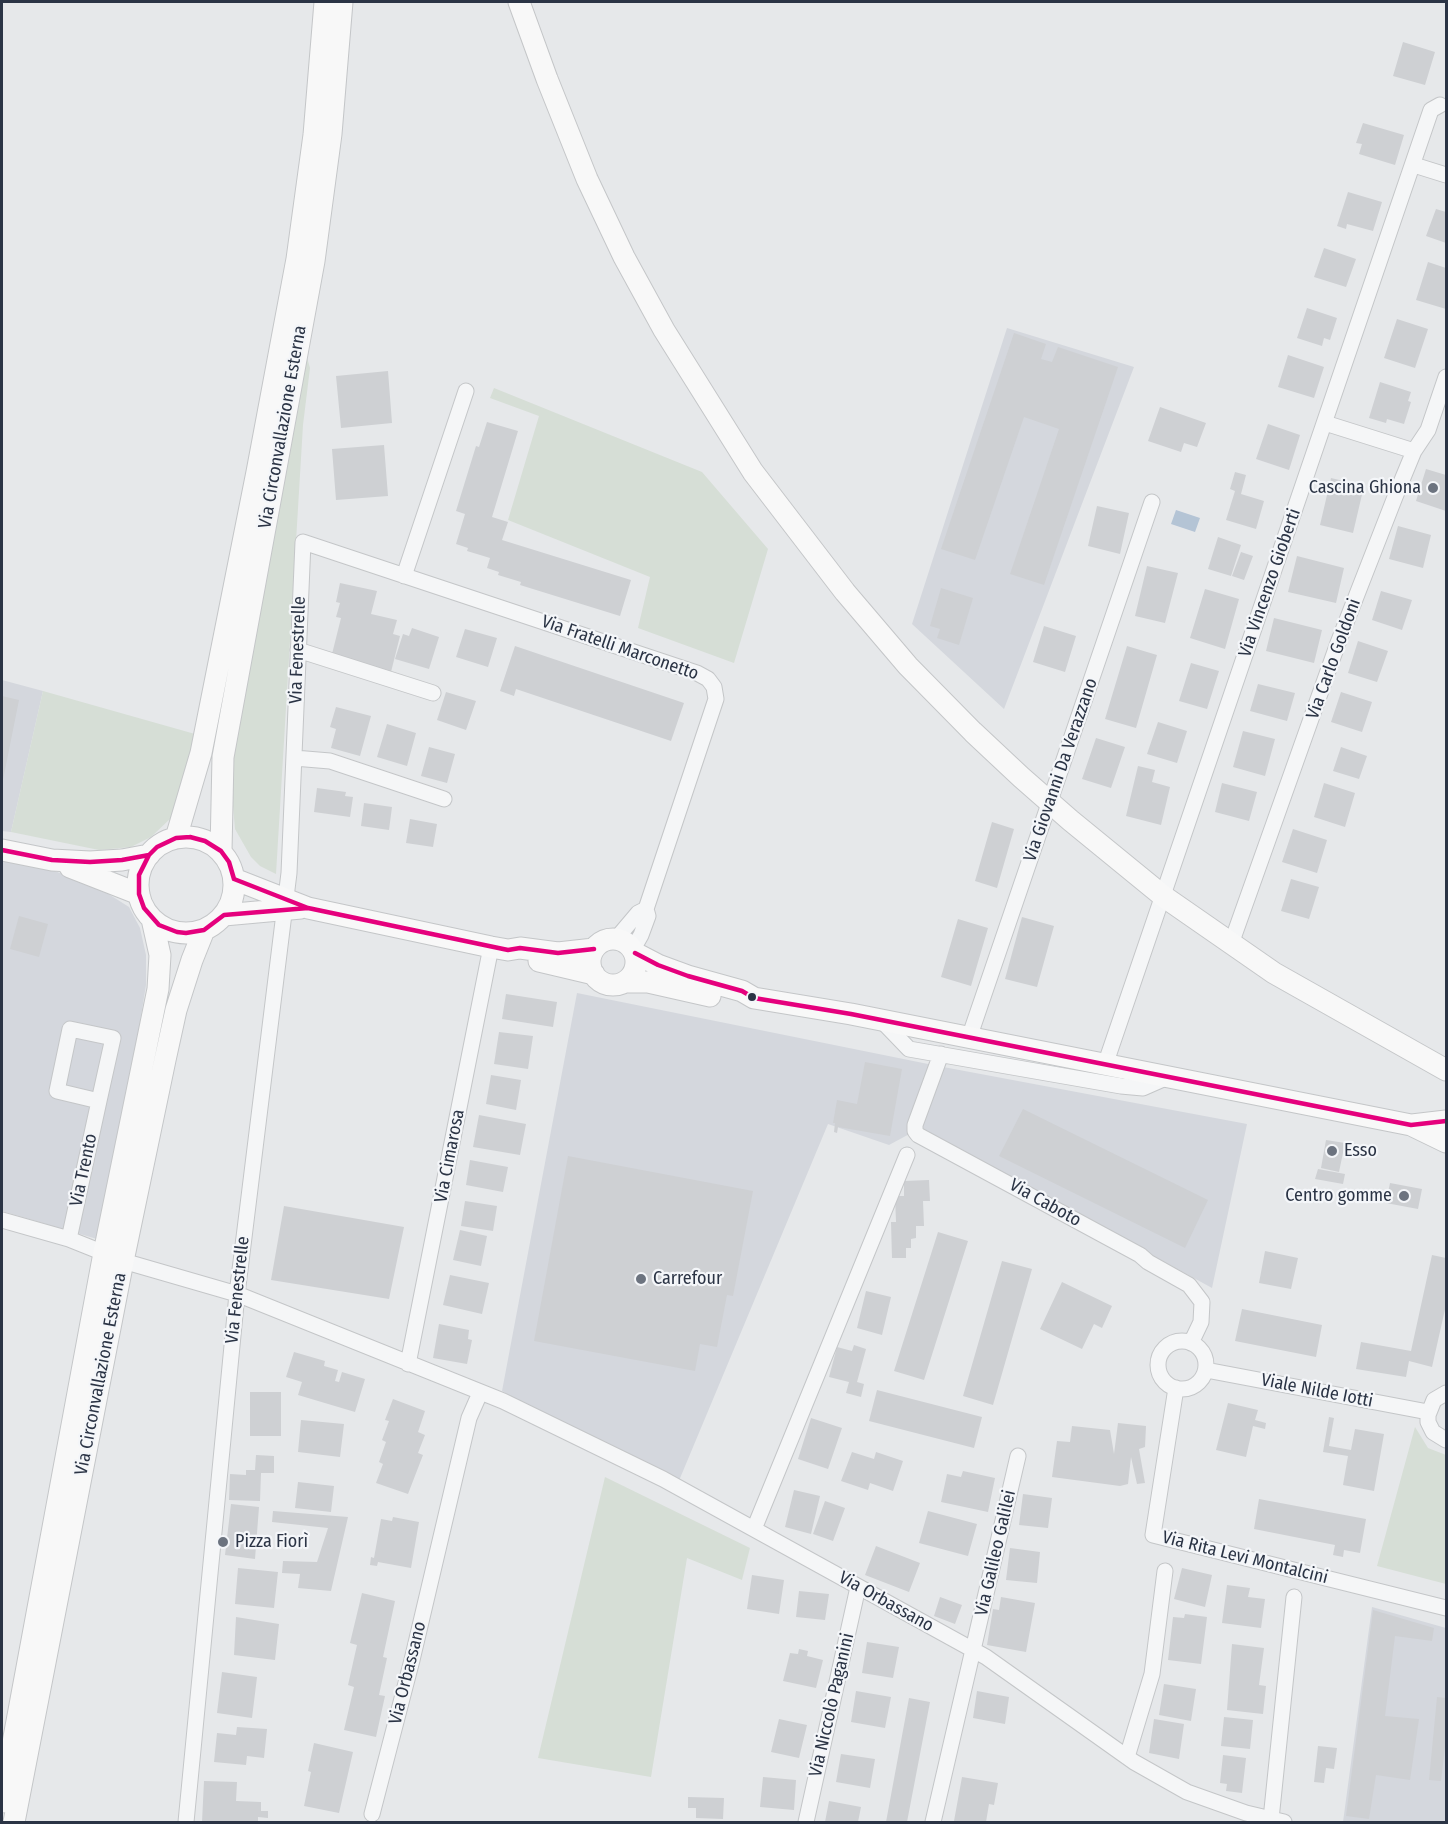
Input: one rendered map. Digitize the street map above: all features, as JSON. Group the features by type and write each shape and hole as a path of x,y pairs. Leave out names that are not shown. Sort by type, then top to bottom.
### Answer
{"main road":[{"name":"Via Circonvallazione Esterna","path":"176,838 201,753 297,259 314,135 325,2"},
{"name":"Via Circonvallazione Esterna","path":"234,879 229,862 221,851 223,758 314,261 331,134 342,2"},
{"path":"519,2 569,135 624,257 664,330 753,472 845,592 908,666 973,732 1049,802 1163,896 1274,973 1446,1070"},
{"path":"52,860 139,894 139,875 149,855 157,847 176,838 190,837 206,841 221,851"},
{"path":"2,850 52,860 90,862 149,855"},
{"path":"152,919 168,930 177,932 186,933 213,926 224,915 234,895 234,879 284,904 500,949 517,957 559,964 594,974"},
{"name":"Via Circonvallazione Esterna","path":"14,1822 114,1257 158,989 160,955 152,919 144,908 139,894"},
{"path":"224,915 284,904"},
{"name":"Via Circonvallazione Esterna","path":"2,1802 114,1257 176,1010 204,930"},
{"path":"500,949 520,948 558,953 594,949 604,941 628,947 658,965 742,991 754,998 1411,1125 1446,1142"},
{"path":"625,982 635,970 636,959 628,947"},
{"path":"594,949 590,962 594,974 602,982 608,984 648,982 740,1002 754,998"},
{"path":"1411,1125 1446,1121"}],"street":[{"name":"Via Vincenzo Gioberti","path":"1105,1065 1431,110 1440,105"},
{"path":"1414,165 1446,175"},
{"name":"Via Carlo Goldoni","path":"1231,944 1338,643 1414,451 1428,430 1446,377"},
{"path":"404,576 466,391"},
{"path":"1325,423 1414,451"},
{"name":"Via Giovanni Da Verazzano","path":"969,1038 1152,502"},
{"name":"Via Fratelli Marconetto","path":"303,542 697,673 708,679 714,687 716,699 646,909 648,916 641,935 628,947"},
{"name":"Via Fenestrelle","path":"186,1822 237,1294 289,873 303,542"},
{"path":"298,650 433,693"},
{"path":"294,758 330,761 444,799"},
{"name":"Via Cimarosa","path":"408,1364 500,949"},
{"path":"882,1021 909,1049 1121,1086 1143,1088 1168,1077"},
{"name":"Via Trento","path":"69,1239 113,1038 70,1029 57,1091 99,1101"},
{"name":"Via Caboto","path":"941,1054 915,1125 918,1135 1140,1255 1189,1285 1202,1302 1201,1322 1191,1343"},
{"path":"754,1529 907,1155"},
{"path":"2,1220 69,1239 114,1257"},
{"name":"Via Orbassano","path":"114,1257 237,1294 503,1401 663,1479 974,1650 1127,1757 1188,1792 1246,1813 1277,1821"},
{"path":"1181,1341 1191,1343 1203,1353 1206,1370 1197,1384 1187,1388 1176,1388 1160,1375 1158,1360 1163,1350 1171,1344 1181,1341"},
{"name":"Viale Nilde Iotti","path":"1206,1370 1428,1412"},
{"name":"Via Rita Levi Montalcini","path":"1176,1388 1153,1535 1446,1608"},
{"name":"Via Orbassano","path":"372,1814 412,1660 469,1418 480,1393"},
{"path":"1446,1394 1434,1400 1428,1412 1428,1422 1433,1432 1446,1440"},
{"name":"Via Galileo Galilei","path":"933,1822 1017,1456"},
{"path":"1127,1757 1152,1674 1165,1571"},
{"name":"Via Niccolò Paganini","path":"806,1822 858,1587"},
{"path":"1277,1821 1294,1597"}],"shaded area":[{"path":"1007,328 1134,367 1004,709 912,624"},
{"path":"306,354 310,368 303,425 276,874 260,866 251,857 235,829 231,783 235,746"},
{"path":"494,388 702,472 768,549 734,663 638,628 650,577 508,520 539,416 490,398"},
{"path":"2,680 43,691 11,832 2,831"},
{"path":"43,691 195,734 178,800 170,819 151,837 131,847 99,850 11,832"},
{"path":"2,860 52,870 99,888 129,907 140,928 146,955 146,985 135,1053 97,1239 2,1211"},
{"path":"577,993 938,1066 1247,1124 1212,1288 1161,1260 1082,1224 915,1131 889,1145 828,1124 678,1483 502,1391"},
{"path":"1415,1427 1428,1448 1446,1455 1446,1584 1377,1566"},
{"path":"605,1477 750,1548 742,1580 687,1558 651,1777 538,1758"},
{"path":"1372,1607 1446,1628 1446,1822 1343,1822"}],"water":[{"path":"1176,510 1200,518 1195,532 1171,524"}],"building":[{"path":"1403,42 1435,52 1425,85 1393,76"},
{"path":"1363,123 1404,135 1395,165 1359,154 1362,144 1356,143"},
{"path":"1348,192 1382,202 1373,231 1347,224 1346,229 1337,226"},
{"path":"1436,209 1446,212 1446,243 1426,236"},
{"path":"1324,248 1356,259 1346,287 1314,277"},
{"path":"1428,262 1446,268 1446,309 1416,300"},
{"path":"1307,308 1337,318 1330,340 1324,338 1322,346 1297,338"},
{"path":"1397,319 1428,329 1415,368 1384,358"},
{"path":"1014,333 1046,344 1041,359 1052,362 1058,347 1118,367 1044,585 1010,574 1059,429 1024,417 975,560 941,549"},
{"path":"1288,355 1324,367 1314,398 1278,387"},
{"path":"388,371 392,423 341,428 336,376"},
{"path":"1380,382 1411,392 1408,401 1411,402 1404,424 1387,419 1386,423 1369,418"},
{"path":"1160,407 1206,423 1197,447 1184,443 1181,452 1148,441"},
{"path":"487,422 518,431 492,517 508,522 502,540 631,580 620,616 520,585 521,582 498,575 499,572 487,568 490,558 467,551 468,548 456,544 465,514 456,511 476,446 479,447"},
{"path":"1268,424 1300,435 1289,470 1256,459"},
{"path":"384,445 388,496 336,500 332,449"},
{"name":"Cascina Ghiona","path":"1426,469 1446,475 1446,511 1416,501"},
{"path":"1235,472 1246,475 1241,494 1264,501 1256,529 1226,520 1235,491 1230,489"},
{"path":"1331,478 1364,486 1353,533 1320,525"},
{"path":"1097,506 1129,513 1120,554 1088,546"},
{"path":"1398,526 1431,535 1423,568 1389,559"},
{"path":"1218,537 1241,545 1231,576 1208,569"},
{"path":"1241,552 1253,556 1244,580 1232,576"},
{"path":"1297,556 1344,568 1336,603 1288,592"},
{"path":"1147,566 1178,573 1165,623 1135,616"},
{"path":"340,583 377,591 371,614 397,620 393,634 400,636 391,672 331,658 341,618 336,617 340,603 336,602"},
{"path":"941,588 973,598 959,645 937,638 940,629 930,626"},
{"path":"1205,589 1239,599 1225,649 1190,638"},
{"path":"1381,591 1412,600 1402,630 1372,620"},
{"path":"1274,618 1322,630 1314,663 1266,651"},
{"path":"1044,626 1076,636 1065,672 1033,662"},
{"path":"412,628 439,637 429,669 395,659 403,634 409,636"},
{"path":"465,629 497,638 488,667 456,657"},
{"path":"1358,641 1388,651 1377,682 1348,673"},
{"path":"515,646 684,703 671,741 516,689 514,696 500,691"},
{"path":"1127,646 1157,655 1136,728 1105,719"},
{"path":"1191,663 1219,671 1207,709 1179,701"},
{"path":"1258,684 1295,693 1287,721 1250,711"},
{"path":"446,692 476,701 466,730 437,720"},
{"path":"1341,692 1372,702 1362,732 1331,722"},
{"path":"2,696 19,700 3,780 2,780"},
{"path":"336,707 371,716 360,756 331,748 336,729 330,727"},
{"path":"1158,722 1187,731 1177,763 1147,754"},
{"path":"387,724 416,733 407,766 377,757"},
{"path":"1243,731 1275,739 1265,776 1233,767"},
{"path":"1096,738 1125,747 1111,788 1082,779"},
{"path":"429,747 455,754 447,783 421,776"},
{"path":"1341,747 1367,756 1359,779 1333,771"},
{"path":"1138,766 1155,770 1152,782 1170,787 1161,825 1126,816"},
{"path":"1222,783 1257,792 1249,821 1215,812"},
{"path":"1324,783 1355,793 1345,827 1314,817"},
{"path":"317,788 346,792 345,796 353,797 350,817 314,812"},
{"path":"364,803 392,807 389,830 361,826"},
{"path":"410,819 437,824 433,847 406,843"},
{"path":"992,822 1014,829 997,888 975,881"},
{"path":"1293,829 1327,840 1317,873 1282,862"},
{"path":"1291,879 1319,887 1309,919 1281,911"},
{"path":"19,916 48,924 39,957 10,949"},
{"path":"1022,917 1054,926 1037,987 1005,979"},
{"path":"958,919 988,928 971,986 941,977"},
{"path":"506,994 557,1002 553,1027 502,1019"},
{"path":"499,1032 533,1036 528,1069 494,1064"},
{"path":"865,1062 902,1069 890,1136 838,1127 837,1133 834,1132 835,1123 833,1123 837,1100 857,1104"},
{"path":"491,1075 521,1080 516,1110 486,1104"},
{"path":"1023,1109 1208,1200 1185,1248 999,1156"},
{"path":"479,1115 526,1124 520,1155 473,1147"},
{"path":"1326,1140 1345,1143 1339,1172 1321,1168"},
{"name":"Carrefour","path":"568,1156 753,1191 733,1296 727,1295 717,1347 700,1344 695,1371 534,1341"},
{"path":"470,1160 508,1167 503,1192 466,1185"},
{"path":"1318,1169 1345,1174 1343,1184 1315,1179"},
{"path":"929,1180 930,1201 923,1201 924,1226 916,1226 916,1238 911,1239 911,1248 906,1248 906,1258 892,1258 891,1222 896,1222 895,1196 904,1196 904,1181"},
{"name":"Centro gomme","path":"1390,1183 1422,1189 1418,1209 1386,1203"},
{"path":"465,1201 497,1206 493,1231 461,1226"},
{"path":"284,1206 404,1227 389,1299 271,1280"},
{"path":"460,1230 487,1236 481,1266 453,1260"},
{"path":"938,1232 968,1241 924,1380 894,1371"},
{"path":"1265,1251 1298,1258 1291,1289 1259,1283"},
{"path":"1432,1255 1446,1258 1446,1305 1432,1367 1409,1361 1406,1377 1356,1369 1361,1342 1411,1351"},
{"path":"1002,1261 1032,1269 993,1405 963,1396"},
{"path":"450,1275 489,1283 482,1314 443,1305"},
{"path":"1062,1282 1112,1306 1102,1328 1094,1324 1082,1349 1040,1329"},
{"path":"866,1291 891,1297 882,1335 857,1328"},
{"path":"1242,1309 1322,1325 1316,1357 1235,1341"},
{"path":"439,1324 469,1330 468,1339 472,1340 467,1364 433,1358"},
{"path":"854,1345 866,1349 857,1382 864,1384 861,1397 846,1393 849,1382 829,1377 837,1347 852,1351"},
{"path":"294,1352 325,1361 324,1366 338,1370 335,1381 339,1382 342,1372 365,1379 355,1412 298,1395 302,1382 286,1377"},
{"path":"877,1390 982,1417 974,1448 869,1421"},
{"path":"250,1392 281,1392 281,1436 250,1436"},
{"path":"393,1399 425,1411 418,1432 425,1435 418,1453 423,1455 408,1494 376,1483 383,1464 379,1462 386,1442 382,1440 389,1421 385,1420"},
{"path":"1228,1403 1258,1410 1255,1420 1266,1423 1265,1429 1253,1426 1246,1457 1216,1450"},
{"path":"1329,1417 1334,1418 1329,1446 1351,1450 1355,1429 1384,1434 1374,1491 1343,1485 1348,1456 1323,1452"},
{"path":"811,1418 842,1428 828,1469 798,1459"},
{"path":"301,1420 344,1424 340,1457 298,1452"},
{"path":"1118,1423 1146,1426 1145,1447 1139,1449 1145,1483 1137,1484 1131,1457 1128,1484 1120,1486 1052,1477 1057,1441 1070,1442 1072,1426 1110,1430 1114,1454"},
{"path":"852,1452 874,1459 876,1452 903,1461 893,1491 870,1483 868,1490 841,1481"},
{"path":"256,1455 274,1456 274,1473 261,1473 260,1501 229,1500 230,1474 246,1475 246,1470 255,1470"},
{"path":"963,1471 995,1478 988,1512 941,1502 947,1474 961,1477"},
{"path":"298,1482 334,1486 331,1512 295,1508"},
{"path":"794,1490 820,1496 811,1534 785,1527"},
{"path":"1023,1494 1052,1498 1048,1528 1019,1525"},
{"path":"1259,1499 1366,1519 1360,1553 1344,1550 1343,1557 1333,1555 1335,1545 1254,1529"},
{"path":"825,1501 845,1508 833,1541 813,1534"},
{"path":"231,1504 259,1507 255,1559 225,1555"},
{"path":"273,1511 348,1517 331,1591 298,1588 300,1574 282,1573 283,1561 317,1562 328,1528 272,1522"},
{"path":"928,1511 977,1524 968,1556 919,1543"},
{"path":"393,1517 419,1522 411,1568 378,1562 377,1566 370,1565 371,1557 374,1558 381,1519 392,1521"},
{"path":"876,1546 920,1563 909,1592 865,1575"},
{"path":"1010,1548 1040,1552 1037,1583 1006,1580"},
{"path":"238,1568 278,1572 274,1608 235,1604"},
{"path":"1182,1568 1212,1575 1205,1607 1174,1599"},
{"path":"752,1575 784,1580 779,1614 747,1609"},
{"path":"1227,1585 1250,1588 1248,1597 1265,1599 1261,1628 1222,1623"},
{"path":"799,1591 829,1594 825,1620 796,1617"},
{"path":"362,1593 395,1601 383,1657 387,1658 379,1695 385,1696 376,1737 344,1730 354,1687 348,1685 357,1645 350,1643"},
{"path":"940,1597 962,1605 955,1624 934,1616"},
{"path":"1001,1597 1035,1603 1026,1652 987,1645 993,1609 999,1610"},
{"path":"1373,1610 1434,1628 1432,1641 1395,1636 1385,1716 1419,1719 1410,1780 1376,1775 1369,1819 1346,1816"},
{"path":"1185,1614 1207,1617 1201,1664 1168,1660 1173,1617 1184,1618"},
{"path":"236,1617 279,1624 275,1660 234,1655"},
{"path":"867,1642 899,1647 893,1678 862,1673"},
{"path":"1232,1644 1264,1648 1259,1685 1266,1686 1263,1714 1227,1710"},
{"path":"799,1649 808,1651 807,1656 823,1660 816,1688 783,1681 790,1653 798,1654"},
{"path":"222,1672 257,1677 252,1718 217,1713"},
{"path":"1164,1684 1196,1689 1191,1721 1159,1715"},
{"path":"856,1691 891,1697 885,1728 851,1722"},
{"path":"977,1691 1009,1697 1005,1724 973,1718"},
{"path":"1437,1697 1446,1698 1446,1747 1441,1781 1429,1780"},
{"path":"909,1698 930,1702 907,1822 886,1822"},
{"path":"1224,1717 1253,1720 1250,1749 1221,1746"},
{"path":"779,1719 807,1725 799,1758 771,1752"},
{"path":"1154,1719 1184,1724 1179,1759 1149,1753"},
{"path":"237,1727 267,1729 264,1758 247,1756 246,1765 214,1762 217,1733 236,1735"},
{"path":"314,1743 353,1752 339,1813 304,1806"},
{"path":"1318,1746 1337,1748 1334,1769 1326,1768 1324,1783 1314,1782"},
{"path":"841,1754 875,1759 870,1788 836,1782"},
{"path":"1223,1755 1246,1758 1242,1793 1226,1791 1227,1784 1220,1783"},
{"path":"763,1777 796,1780 794,1810 760,1807"},
{"path":"962,1777 998,1783 994,1805 989,1804 986,1822 954,1821"},
{"path":"204,1781 237,1782 236,1801 261,1802 261,1811 268,1811 268,1818 258,1817 258,1822 202,1822"},
{"path":"688,1797 724,1798 723,1819 696,1818 696,1808 688,1808"},
{"path":"829,1801 861,1807 858,1822 825,1822"}],"transit line":[{"path":"190,837 205,841 221,851 229,862 234,879 308,908 224,915 204,930 186,933 159,925 144,908 139,894 139,875 149,855 157,847 176,838 190,837"},
{"path":"2,850 52,860 90,862 149,855"},
{"path":"308,908 508,950 520,948 558,953 594,949"},
{"path":"635,953 658,965 742,991 754,998 851,1014 1411,1125 1446,1121"}],"place":[{"name":"Cascina Ghiona","path":"1433,488"},
{"name":"Esso","path":"1332,1151"},
{"name":"Centro gomme","path":"1404,1196"},
{"name":"Carrefour","path":"641,1279"},
{"name":"Pizza Fiorì","path":"223,1542"}]}
